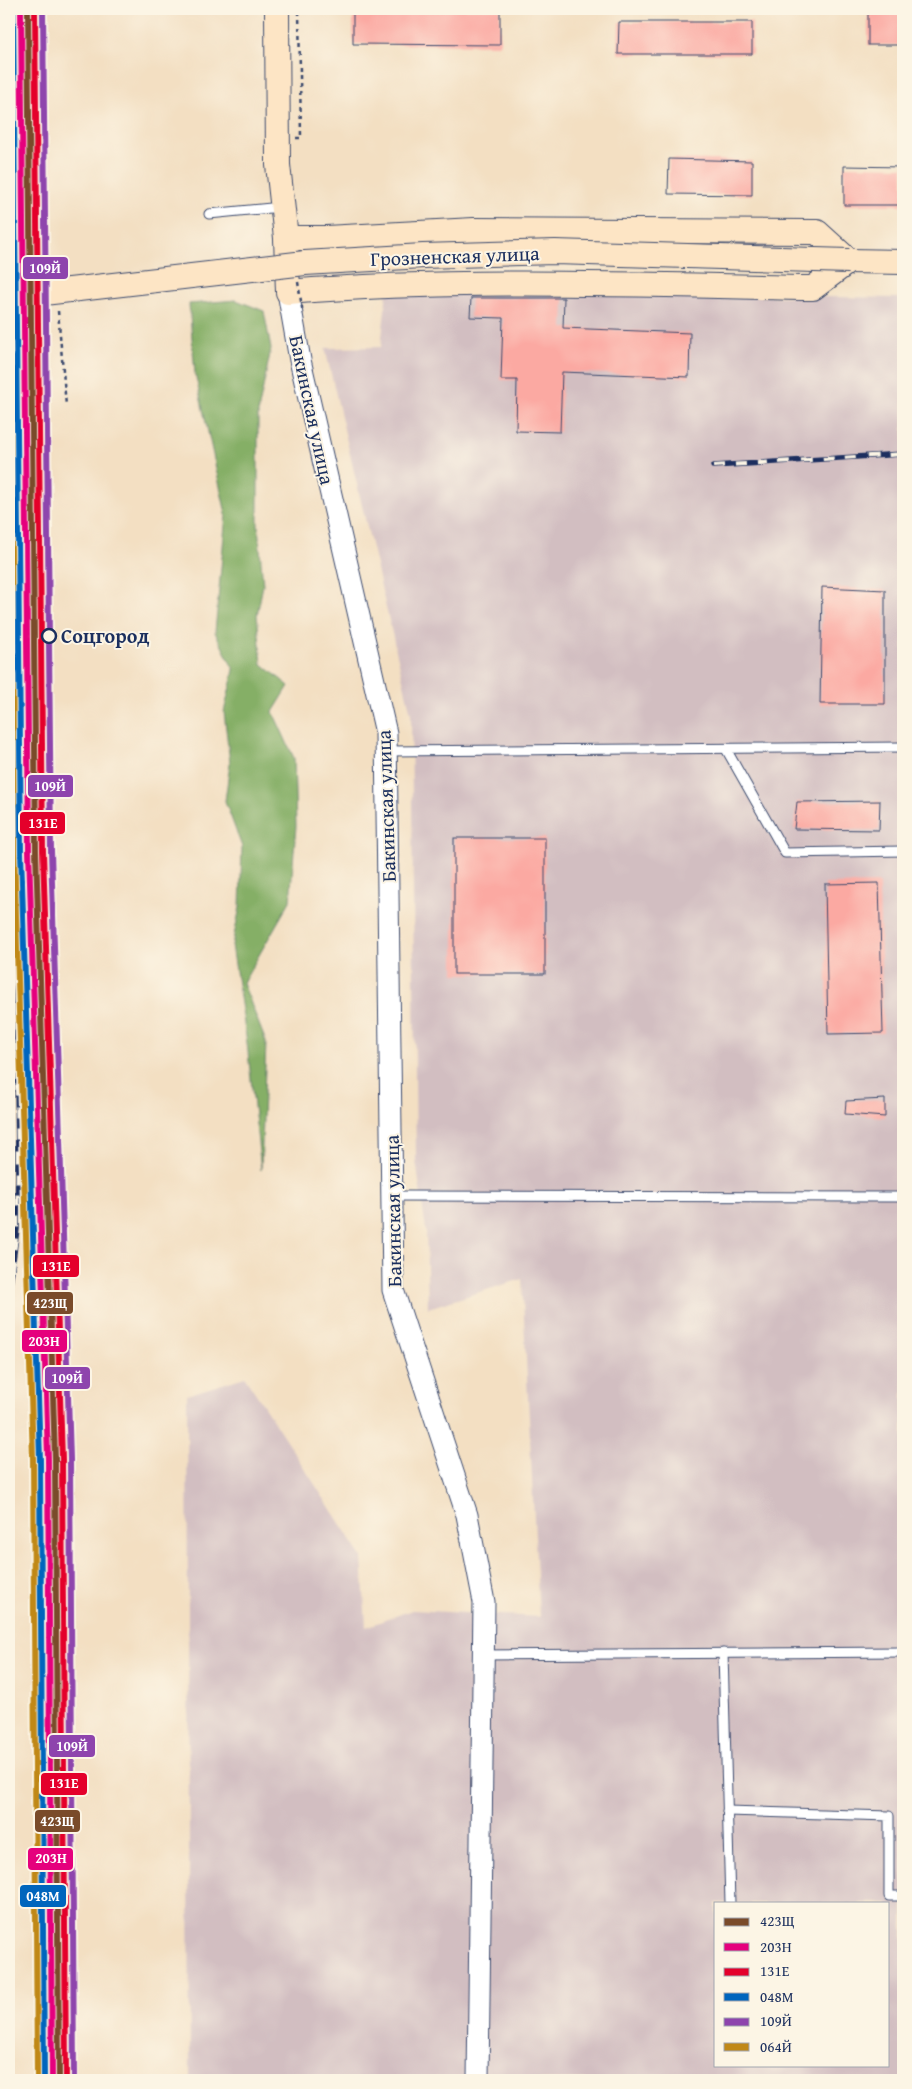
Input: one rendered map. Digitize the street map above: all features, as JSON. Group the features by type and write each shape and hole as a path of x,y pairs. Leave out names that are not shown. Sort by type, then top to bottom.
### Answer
{"main road":[{"name":"Бакинская улица","path":"277,9 278,166 293,284"},
{"path":"286,238 326,238 474,230 818,232 850,261 813,288 511,282 384,286 293,284"},
{"path":"286,238 384,286"},
{"name":"Грозненская улица","path":"10,303 305,263 423,256 555,252 903,262"}],"street":[{"name":"Бакинская улица","path":"293,284 300,360 386,733 393,1290 466,1515 484,1602 478,2080"}],"lane":[{"path":"209,214 282,206"},
{"path":"386,751 903,747"},
{"path":"726,749 785,853 903,851"},
{"path":"392,1196 903,1197"},
{"path":"484,1655 903,1652"},
{"path":"723,1653 730,1902"},
{"path":"727,1811 889,1816 889,1896 903,1896"}],"path":[{"path":"289,138 301,138 299,9"},
{"path":"293,284 303,314"},
{"path":"57,302 66,406"},
{"path":"10,303 16,355 20,370"}],"shaded area":[{"path":"387,291 903,298 903,2080 190,2080 187,1395 245,1377 362,1557 366,1627 412,1610 539,1617 522,1279 428,1308 426,1230 416,1161 411,714 325,348 381,347"}],"green space":[{"path":"236,300 264,311 271,349 258,412 258,525 263,585 257,615 262,664 289,686 273,712 294,758 296,826 290,901 243,983 266,1042 261,1170 247,1043 232,945 240,907 242,847 225,801 230,763 224,712 234,670 215,632 226,514 195,373 189,304"}],"building":[{"path":"353,9 500,9 500,45 353,44"},
{"path":"868,9 903,9 903,45 868,45"},
{"path":"619,22 752,22 752,54 618,54"},
{"path":"669,159 752,161 752,195 668,194"},
{"path":"844,166 903,167 903,205 844,205"},
{"path":"471,298 564,298 563,328 690,333 689,377 562,372 560,432 516,431 517,380 501,380 503,318 470,317"},
{"path":"822,587 885,590 885,704 820,704"},
{"path":"880,801 879,830 794,829 797,802"},
{"path":"454,838 545,838 545,974 454,974"},
{"path":"879,883 883,1033 828,1034 825,884"},
{"path":"885,1099 885,1117 845,1114 846,1101"}],"railway":[{"path":"9,1293 17,1229 18,1160 11,376 16,125 15,9"},
{"path":"713,466 903,454"}],"transit line":[{"name":"048М","path":"13,9 21,851 40,1459 44,2080"},
{"name":"203Н","path":"21,9 29,851 48,1459 52,2080"},
{"name":"423Щ","path":"28,9 36,851 55,1459 59,2080"},
{"name":"131Е","path":"35,9 43,851 62,1459 66,2080"},
{"name":"109Й","path":"43,9 51,851 70,1459 74,2080"},
{"name":"064Й","path":"9,351 14,852 33,1459 37,2080"}],"place":[{"name":"Соцгород","path":"49,636"}]}
